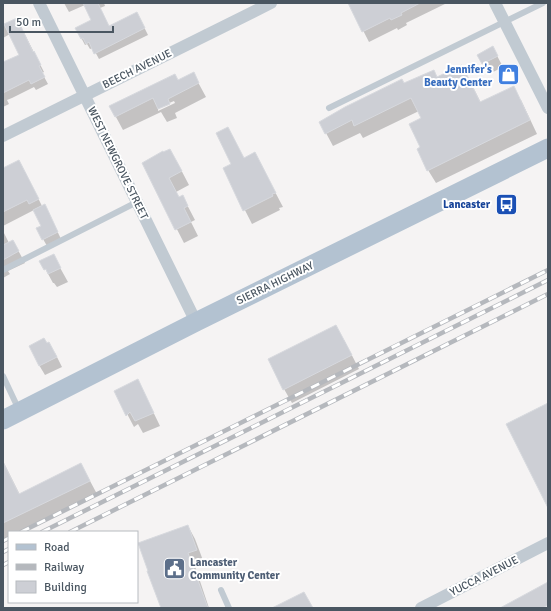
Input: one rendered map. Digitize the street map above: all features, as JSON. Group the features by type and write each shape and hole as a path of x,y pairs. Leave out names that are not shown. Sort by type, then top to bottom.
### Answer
{"main road":[{"name":"SIERRA HIGHWAY","path":"3,420 196,322 548,148"}],"street":[{"name":"WEST NEWGROVE STREET","path":"39,3 196,322"},
{"name":"BEECH AVENUE","path":"3,136 271,3"},
{"path":"495,3 548,108"},
{"name":"YUCCA AVENUE","path":"421,608 548,543"}],"lane":[{"path":"329,108 542,3"},
{"path":"3,270 137,202"},
{"path":"3,376 20,411"},
{"path":"221,590 229,608"}],"building":[{"path":"83,3 98,3 109,26 137,12 145,28 94,54 89,42 86,44 83,38 81,39 75,28 91,20"},
{"path":"348,3 420,3 401,13 402,15 391,20 390,18 362,32"},
{"path":"17,18 33,52 34,51 41,65 39,66 45,77 31,84 29,80 3,93 3,62 19,55 4,24"},
{"path":"493,46 498,56 482,64 477,55"},
{"path":"462,65 480,102 514,86 530,120 427,171 417,149 420,147 409,124 421,118 411,98 354,126 352,120 325,134 319,122 345,107 402,79 404,83 434,70 437,77"},
{"path":"194,72 199,83 168,99 170,104 158,109 153,98 115,117 109,106 175,74 178,80"},
{"path":"228,127 244,158 255,152 276,193 243,211 223,168 231,164 216,133"},
{"path":"170,149 182,171 169,178 179,197 183,195 188,206 184,208 191,222 175,230 142,163 163,151"},
{"path":"19,160 39,199 29,204 27,200 3,212 3,168"},
{"path":"45,204 58,232 42,240 36,228 41,226 33,210"},
{"path":"13,240 19,251 3,260 3,245"},
{"path":"54,254 61,268 48,274 46,269 44,270 39,261"},
{"path":"336,325 352,355 283,390 268,359"},
{"path":"44,338 47,343 49,342 57,357 39,366 29,346"},
{"path":"138,379 154,413 135,421 130,412 126,416 114,391"},
{"path":"548,403 548,508 506,424"},
{"path":"3,462 19,494 81,463 90,481 3,523"},
{"name":"Lancaster Community Center","path":"188,525 197,550 188,553 208,608 161,608 138,543"},
{"path":"548,582 548,605 543,608 500,608"},
{"path":"304,592 313,608 272,608"}],"railway":[{"path":"23,531 548,270"},
{"path":"44,531 548,280"},
{"path":"72,531 548,294"},
{"path":"3,541 8,538"},
{"path":"3,552 8,550"},
{"path":"3,565 8,562"}],"place":[{"name":"Jennifer's Beauty Center","path":"508,75"},
{"name":"Lancaster","path":"506,204"},
{"name":"Lancaster Community Center","path":"174,568"}]}
